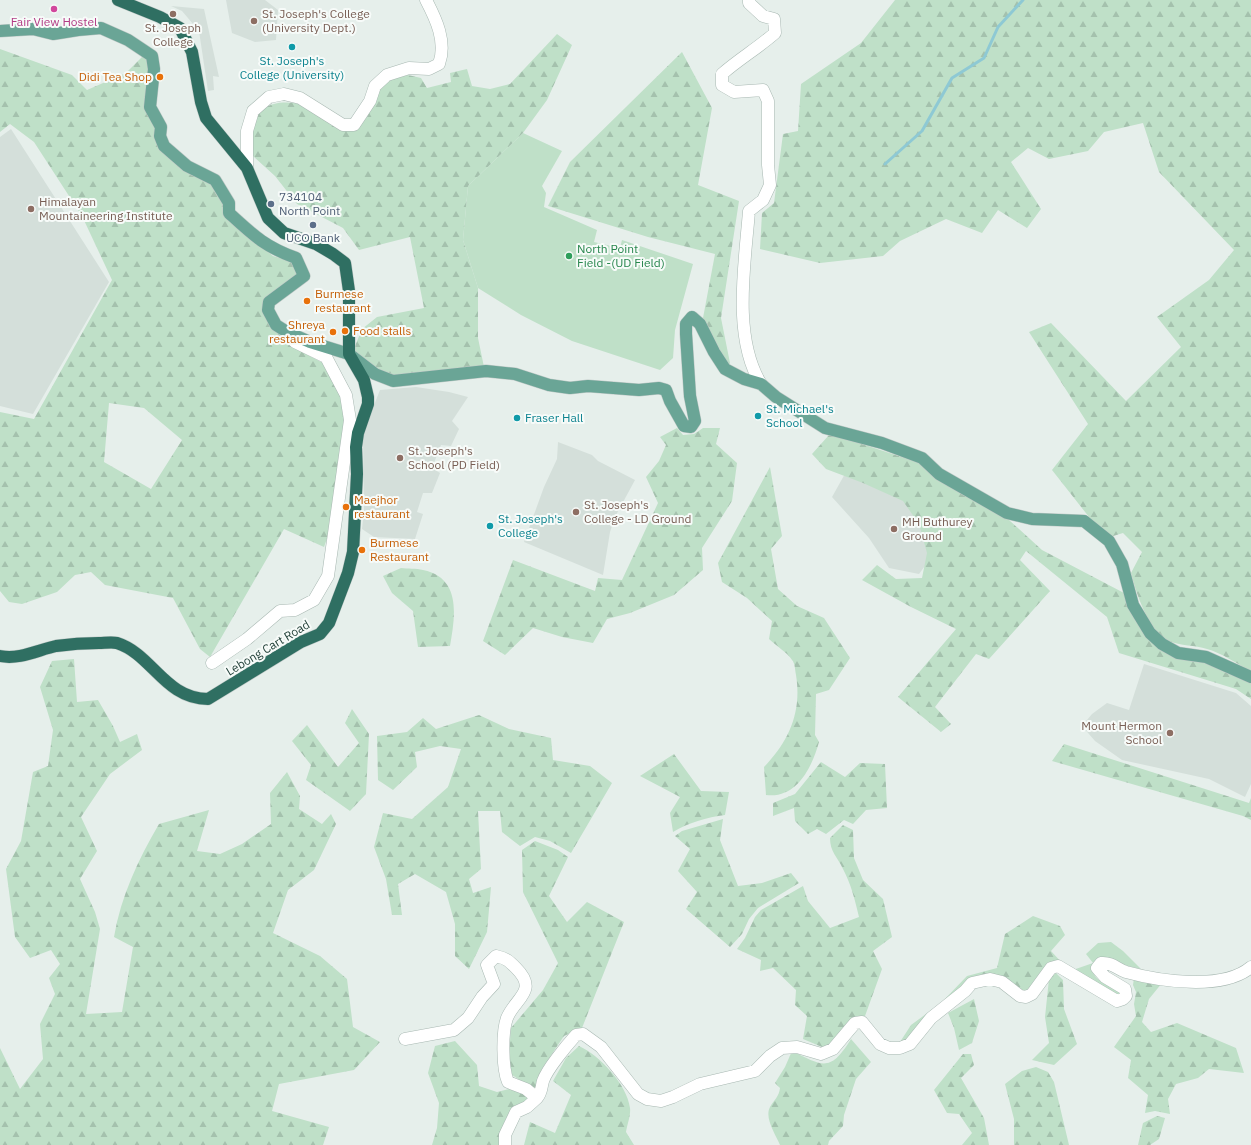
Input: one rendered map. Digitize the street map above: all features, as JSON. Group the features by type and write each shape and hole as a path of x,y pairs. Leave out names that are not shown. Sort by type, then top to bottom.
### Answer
{"highway":[{"name":"Lebong Cart Road","path":"0,656 9,658 57,646 116,643 136,654 157,674 181,692 195,699 208,699 301,642 320,634 329,623 348,573 353,552 357,474 356,447 358,433 368,404 368,397 364,380 349,354 349,291 345,263 316,244 284,233 268,218 247,168 206,118 201,102 192,52 180,28 160,17 118,0"}],"main road":[{"path":"0,31 33,29 53,34 101,28 128,40 152,56 154,69 150,107 161,127 160,136 164,146 187,166 215,180 229,203 229,213 253,235 275,250 296,258 304,276 269,302 268,310 276,324 287,332 310,342 349,354 375,374 393,381 486,371 515,374 549,385 570,388 588,386 639,390 659,388 666,390 670,401 684,426 692,427 695,421 690,396 686,324 692,317 700,324 714,352 725,369 744,379 761,384 776,397 825,428 882,443 922,458 939,474 1007,513 1032,519 1084,521 1109,541 1122,564 1133,605 1150,633 1162,644 1178,653 1206,657 1251,677"}],"street":[{"path":"247,168 247,131 253,111 269,97 284,94 300,98 343,125 354,125 370,101 375,86 387,75 409,68 429,69 439,64 443,54 439,32 434,16 426,0"},
{"path":"749,0 750,3 763,16 774,19 775,33 759,47 734,63 722,74 722,85 734,92 763,90 768,101 768,165 770,186 762,200 749,211 741,296 746,337 751,361 754,373 761,384"},
{"path":"212,663 248,639 280,611 295,610 314,600 328,576 350,420 346,395 326,358 295,342 276,324"},
{"path":"405,1039 454,1030 468,1018 482,996 494,984 487,965 496,956 506,958 524,977 526,988 523,997 507,1018 504,1047 504,1074 508,1082 526,1090 537,1098"},
{"path":"505,1145 505,1135 516,1112 527,1107 537,1098 540,1094 542,1081 576,1035 583,1034 601,1046 638,1094 647,1099 661,1101 700,1084 755,1071 770,1056 782,1048 797,1047 822,1054 833,1049 854,1023 862,1022 880,1044 889,1048 900,1048 910,1044 916,1033 931,1018 965,991 972,982 990,979 1002,982 1020,996 1026,997 1032,994 1051,968 1058,966 1117,1001 1126,996 1125,989 1100,974 1097,968 1101,963 1108,962 1124,971 1142,976 1183,981 1211,982 1234,977 1244,973 1251,967"}],"shaded area":[{"name":"St. Joseph's College (University Dept.)","path":"226,0 265,0 278,10 276,40 255,42 232,33"},
{"path":"171,6 204,9 219,77 213,76 214,90 208,91 199,31 182,11"},
{"name":"Himalayan Mountaineering Institute","path":"11,129 109,282 33,414 0,406 0,137"},
{"name":"St. Joseph's School (PD Field)","path":"416,387 449,392 468,397 452,421 459,429 451,446 441,445 432,468 440,473 432,493 423,493 417,512 423,514 415,539 374,537 362,529 364,510 363,433 380,390"},
{"name":"St. Joseph's College - LD Ground","path":"558,442 592,455 598,461 635,480 615,517 610,532 603,575 524,542 544,487 557,459"},
{"name":"MH Buthurey Ground","path":"846,472 901,491 926,521 933,555 919,574 889,568 869,538 832,497"},
{"name":"Mount Hermon School","path":"1144,664 1236,693 1251,706 1251,784 1245,797 1209,779 1122,760 1095,741 1082,726 1092,714 1107,703 1129,710"}],"green space":[{"path":"895,0 1251,0 1251,671 1213,651 1173,643 1161,637 1149,621 1144,611 1131,573 1142,552 1123,533 1110,537 1089,517 1052,470 1088,424 1029,332 1051,323 1126,401 1181,347 1157,317 1209,280 1234,250 1159,172 1143,123 1104,132 1088,151 1049,159 1028,148 1011,162 1041,209 1027,228 998,210 982,233 946,219 900,241 883,256 820,263 760,249 762,213 774,203 783,134 798,131 801,84 861,43"},
{"path":"557,34 572,45 547,100 523,133 468,186 463,240 478,288 478,338 484,367 394,377 383,374 353,351 362,329 377,317 424,308 410,237 359,250 343,228 297,204 275,176 253,156 251,131 257,113 267,106 295,103 328,113 359,127 367,117 379,88 392,79 408,75 421,78 427,88 451,82 450,73 467,69 472,86 490,89 510,84"},
{"path":"0,49 72,75 87,90 126,73 144,55 150,68 157,127 156,136 214,184 226,204 227,216 273,256 294,262 300,275 266,299 293,347 323,363 343,401 345,424 329,533 324,547 284,529 210,657 200,649 173,598 105,585 91,572 75,575 57,592 22,604 9,602 0,591 0,412 34,419 112,280 82,216 34,142 10,124 0,132","holes":["109,403 144,408 182,440 151,489 104,462"]},
{"path":"682,52 712,108 698,185 739,201 721,318 730,363 728,365 703,318 715,254 648,237 548,206 570,162"},
{"name":"North Point Field -(UD Field)","path":"523,133 562,151 542,186 546,193 544,207 597,230 594,242 620,248 622,240 693,264 675,330 673,358 660,370 572,341 521,315 478,288 463,240 468,186"},
{"path":"677,428 683,435 694,434 703,428 720,428 716,444 737,463 732,501 702,548 703,570 674,595 630,613 607,619 593,643 562,637 533,628 505,655 483,641 513,560 595,591 598,578 622,580 658,503 646,477 659,461 666,445 660,437"},
{"path":"829,435 920,463 1009,520 1042,550 1124,593 1148,635 1198,660 1251,681 1251,699 1236,689 1119,653 1107,617 1026,551 1020,560 1050,591 989,659 976,654 935,707 951,724 941,732 898,697 956,629 911,607 862,580 877,565 896,579 922,578 927,553 919,524 903,501 863,483 826,469 812,454"},
{"path":"770,467 782,536 771,549 778,589 797,606 824,618 850,658 829,690 816,694 815,735 819,742 807,771 795,787 777,795 766,795 764,767 780,747 792,725 797,701 795,667 790,657 769,639 772,621 747,598 722,582 718,563"},
{"path":"401,568 420,569 436,574 444,581 450,590 454,611 450,646 418,647 413,611 392,593 383,576"},
{"path":"74,659 77,702 98,700 113,726 120,742 137,734 142,750 110,774 81,817 97,851 80,879 95,912 100,929 86,1014 122,1012 133,947 114,937 121,907 131,879 159,824 209,810 197,851 220,854 242,844 271,824 270,793 287,772 300,796 299,809 322,824 331,814 336,824 314,870 288,890 273,933 320,956 347,979 353,1027 380,1042 354,1070 279,1084 272,1111 329,1127 323,1145 0,1145 0,1048 20,1089 43,1059 40,1024 55,994 49,978 60,964 51,950 30,958 15,937 6,869 21,841 33,772 48,766 53,730 40,687 52,661"},
{"path":"352,709 369,734 366,794 350,811 306,780 311,765 292,741 307,725 338,767 359,743 345,723"},
{"path":"479,715 509,729 551,738 553,760 590,766 612,783 571,853 550,841 535,837 520,846 502,832 500,811 478,811 481,869 469,879 473,893 491,887 487,932 469,969 455,956 455,924 446,892 415,874 398,884 402,915 392,915 386,879 374,847 383,813 412,819 448,787 461,749 440,746 415,752 417,767 393,790 378,780 377,736 407,732 423,718 436,729"},
{"path":"1064,744 1249,803 1251,798 1251,820 1243,816 1052,761"},
{"path":"674,754 701,791 729,792 725,815 698,821 673,832 670,813 680,797 640,776"},
{"path":"821,762 845,777 860,763 885,764 887,808 866,810 853,824 844,820 826,834 817,829 808,834 795,821 794,808 773,816 773,803 795,794"},
{"path":"723,819 720,840 738,886 762,883 791,873 799,883 758,908 749,919 742,934 730,947 686,909 697,892 678,871 690,849 675,836 682,831"},
{"path":"843,825 853,830 854,858 863,880 883,899 892,937 873,951 882,969 865,1016 854,1020 833,1046 822,1047 803,1039 807,1016 795,1005 796,990 773,968 760,971 761,960 737,949 745,938 755,917 761,910 803,886 808,901 830,928 859,917 848,880 830,843 830,838"},
{"path":"535,841 558,850 568,857 549,896 567,922 587,902 624,922 582,1028 564,1036 541,1070 537,1091 512,1075 508,1066 511,1028 543,990 558,963 523,892 522,850"},
{"path":"1033,916 1060,926 1065,935 1051,951 1063,964 1025,991 992,975 906,1042 900,1042 911,1025 941,1003 967,976 997,968 1005,934"},
{"path":"1111,942 1123,951 1141,969 1099,959 1093,963 1086,954 1098,943"},
{"path":"1093,963 1094,974 1097,978 1121,992 1117,998 1070,971"},
{"path":"1056,973 1063,980 1064,1009 1077,1044 1054,1065 1032,1060 1049,1043 1045,1017 1049,979"},
{"path":"1134,978 1162,983 1149,999 1142,1022 1151,1032 1177,1023 1236,1048 1244,1073 1209,1069 1198,1078 1176,1084 1168,1099 1170,1114 1155,1111 1145,1113 1148,1095 1128,1078 1131,1060 1114,1047 1136,1016 1134,1004 1136,992 1133,985"},
{"path":"974,999 979,1021 972,1043 959,1050 954,1028 948,1013"},
{"path":"851,1039 871,1062 856,1079 844,1115 843,1126 829,1141 828,1145 780,1145 768,1116 770,1107 780,1088 775,1083 785,1067 792,1051 819,1063 831,1062 844,1050"},
{"path":"455,1041 477,1065 479,1086 497,1092 509,1089 526,1094 530,1098 512,1111 504,1122 500,1145 432,1145 437,1128 439,1103 428,1073 435,1046"},
{"path":"579,1046 587,1050 603,1063 624,1089 630,1108 626,1132 634,1145 524,1145 530,1122 555,1133 571,1095 553,1081 566,1058"},
{"path":"963,1054 971,1054 974,1065 961,1078 984,1118 989,1145 962,1145 972,1133 959,1114 947,1113 934,1090"},
{"path":"1036,1067 1048,1072 1054,1082 1069,1145 1014,1145 1014,1119 1005,1084 1022,1071"},
{"path":"1157,1116 1165,1118 1159,1139 1150,1145 1138,1145 1143,1123"}],"waterway":[{"path":"885,164 922,131 952,78 984,58 998,27 1023,0"}],"place":[{"name":"Fair View Hostel","path":"54,9"},
{"name":"St. Joseph College","path":"173,14"},
{"name":"St. Joseph's College (University Dept.)","path":"254,21"},
{"name":"St. Joseph's College (University)","path":"292,47"},
{"name":"Didi Tea Shop","path":"160,77"},
{"name":"734104 North Point","path":"271,204"},
{"name":"Himalayan Mountaineering Institute","path":"31,209"},
{"name":"UCO Bank","path":"313,225"},
{"name":"North Point Field -(UD Field)","path":"569,256"},
{"name":"Burmese restaurant","path":"307,301"},
{"name":"Food stalls","path":"345,331"},
{"name":"Shreya restaurant","path":"333,332"},
{"name":"St. Michael's School","path":"758,416"},
{"name":"Fraser Hall","path":"517,418"},
{"name":"St. Joseph's School (PD Field)","path":"400,458"},
{"name":"Maejhor restaurant","path":"346,507"},
{"name":"St. Joseph's College - LD Ground","path":"576,512"},
{"name":"St. Joseph's College","path":"490,526"},
{"name":"MH Buthurey Ground","path":"894,529"},
{"name":"Burmese Restaurant","path":"362,550"},
{"name":"Mount Hermon School","path":"1170,733"}]}
